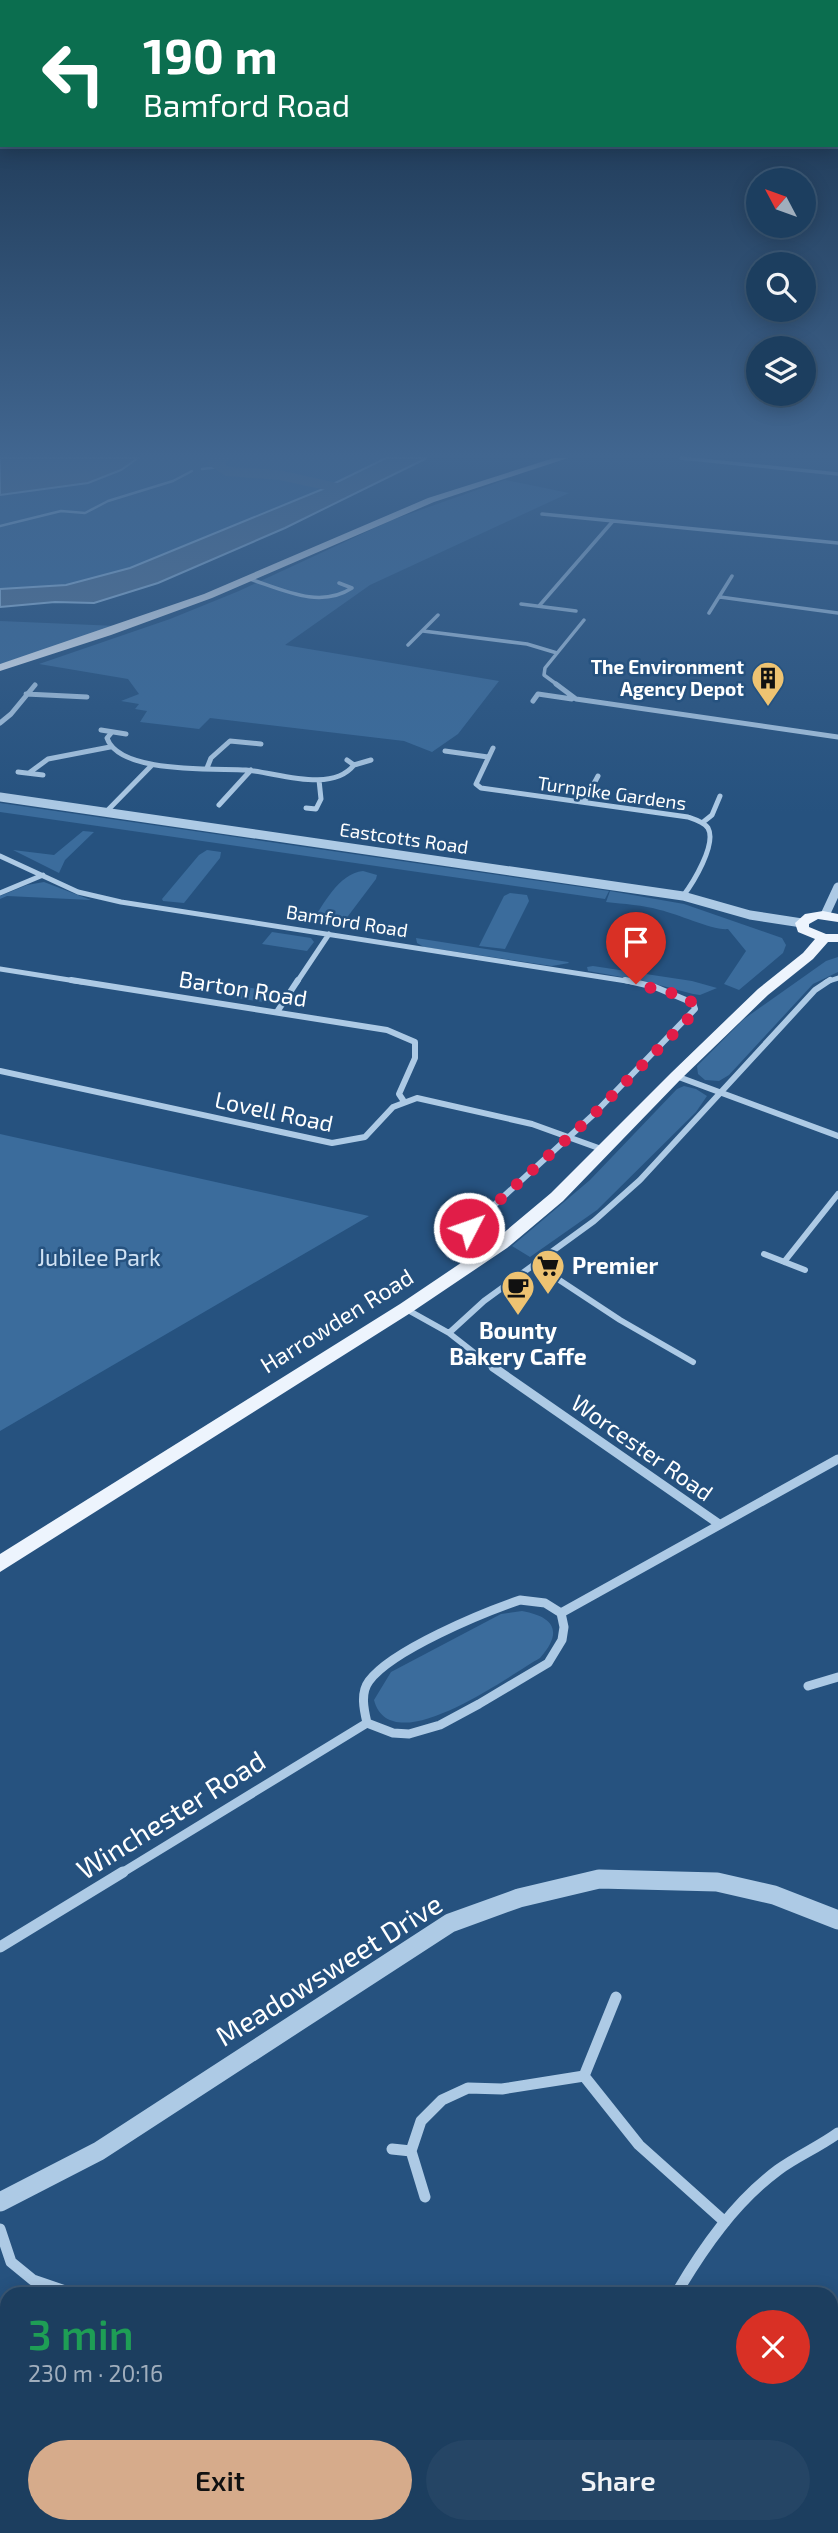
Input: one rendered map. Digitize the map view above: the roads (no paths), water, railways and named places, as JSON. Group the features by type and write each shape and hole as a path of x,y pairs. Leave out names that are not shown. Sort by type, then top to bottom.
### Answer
{"main road":[{"path":"0,668 165,613 256,576"},
{"path":"831,938 812,935 803,929 802,923 806,918 832,916"},
{"name":"Harrowden Road","path":"0,1564 406,1308 500,1244 557,1197 763,992 831,938"},
{"path":"794,970 838,948"}],"street":[{"path":"539,606 565,576"},
{"path":"709,613 732,576"},
{"path":"250,579 320,598 342,595 352,588 339,583"},
{"path":"720,597 838,613"},
{"path":"521,604 576,611"},
{"path":"408,645 438,615"},
{"path":"576,699 544,674 545,668 584,620"},
{"path":"423,631 527,644 557,653"},
{"path":"0,723 16,712 26,694 35,685"},
{"path":"26,694 88,697"},
{"path":"533,701 538,694 838,737"},
{"path":"101,730 126,734"},
{"path":"113,732 107,738 110,747 122,755 152,765 251,770 299,780 319,780 371,760"},
{"path":"207,768 212,758 230,740 261,744"},
{"path":"29,773 48,759 110,747"},
{"name":"Turnpike Gardens","path":"493,748 476,785 481,788 688,817 702,822 708,829 710,838 692,886 684,896"},
{"path":"444,751 488,757"},
{"path":"347,760 354,765"},
{"path":"105,813 152,765"},
{"path":"219,805 251,770"},
{"path":"18,772 43,775"},
{"path":"584,802 598,776"},
{"path":"306,807 316,809 319,806 322,798 319,780"},
{"path":"702,822 712,815 720,796"},
{"name":"Eastcotts Road","path":"0,797 684,896 750,915 802,923"},
{"name":"Bamford Road","path":"0,856 78,892 121,902 658,988 683,996 693,1003 695,1009 690,1017 568,1138"},
{"path":"0,893 43,875"},
{"path":"832,916 838,887"},
{"path":"277,1012 329,934"},
{"name":"Barton Road","path":"0,969 387,1031 415,1042 416,1059 400,1089 399,1094 403,1100"},
{"path":"449,1333 484,1301 594,1221 640,1180 815,990 827,981 838,978"},
{"name":"Lovell Road","path":"0,1071 331,1143 351,1143 367,1138 378,1129 391,1106 403,1100"},
{"path":"676,1076 723,1091 838,1136"},
{"path":"403,1100 417,1098 439,1102 532,1124 604,1150"},
{"path":"469,1228 568,1138"},
{"path":"784,1262 837,1195"},
{"path":"764,1254 805,1270"},
{"path":"535,1264 620,1320 693,1362"},
{"name":"Worcester Road","path":"406,1308 449,1333 523,1390 719,1524"},
{"path":"561,1613 838,1460"},
{"path":"520,1600 545,1603 561,1613 566,1629 561,1647 548,1663 431,1730 407,1735 383,1731 367,1723 363,1707 367,1683 384,1666 497,1606 520,1600"},
{"path":"808,1686 838,1677"},
{"name":"Winchester Road","path":"0,1947 367,1723"},
{"name":"Meadowsweet Drive","path":"0,2202 99,2151 450,1923 519,1898 599,1879 718,1882 774,1895 838,1920"},
{"path":"584,2077 617,1997"},
{"path":"425,2197 411,2151 421,2121 442,2100 468,2088 502,2089 584,2077"},
{"path":"584,2077 639,2145 725,2222"},
{"path":"680,2287 725,2222 750,2194 781,2168 838,2133"},
{"path":"392,2148 411,2151"},
{"path":"0,2230 11,2262 33,2280 54,2287"}],"place":[{"name":"The Environment Agency Depot","path":"768,708"},
{"name":"Premier","path":"548,1296"},
{"name":"Bounty Bakery Caffe","path":"518,1317"}],"park label":[{"name":"Jubilee Park","path":"99,1258"}]}
